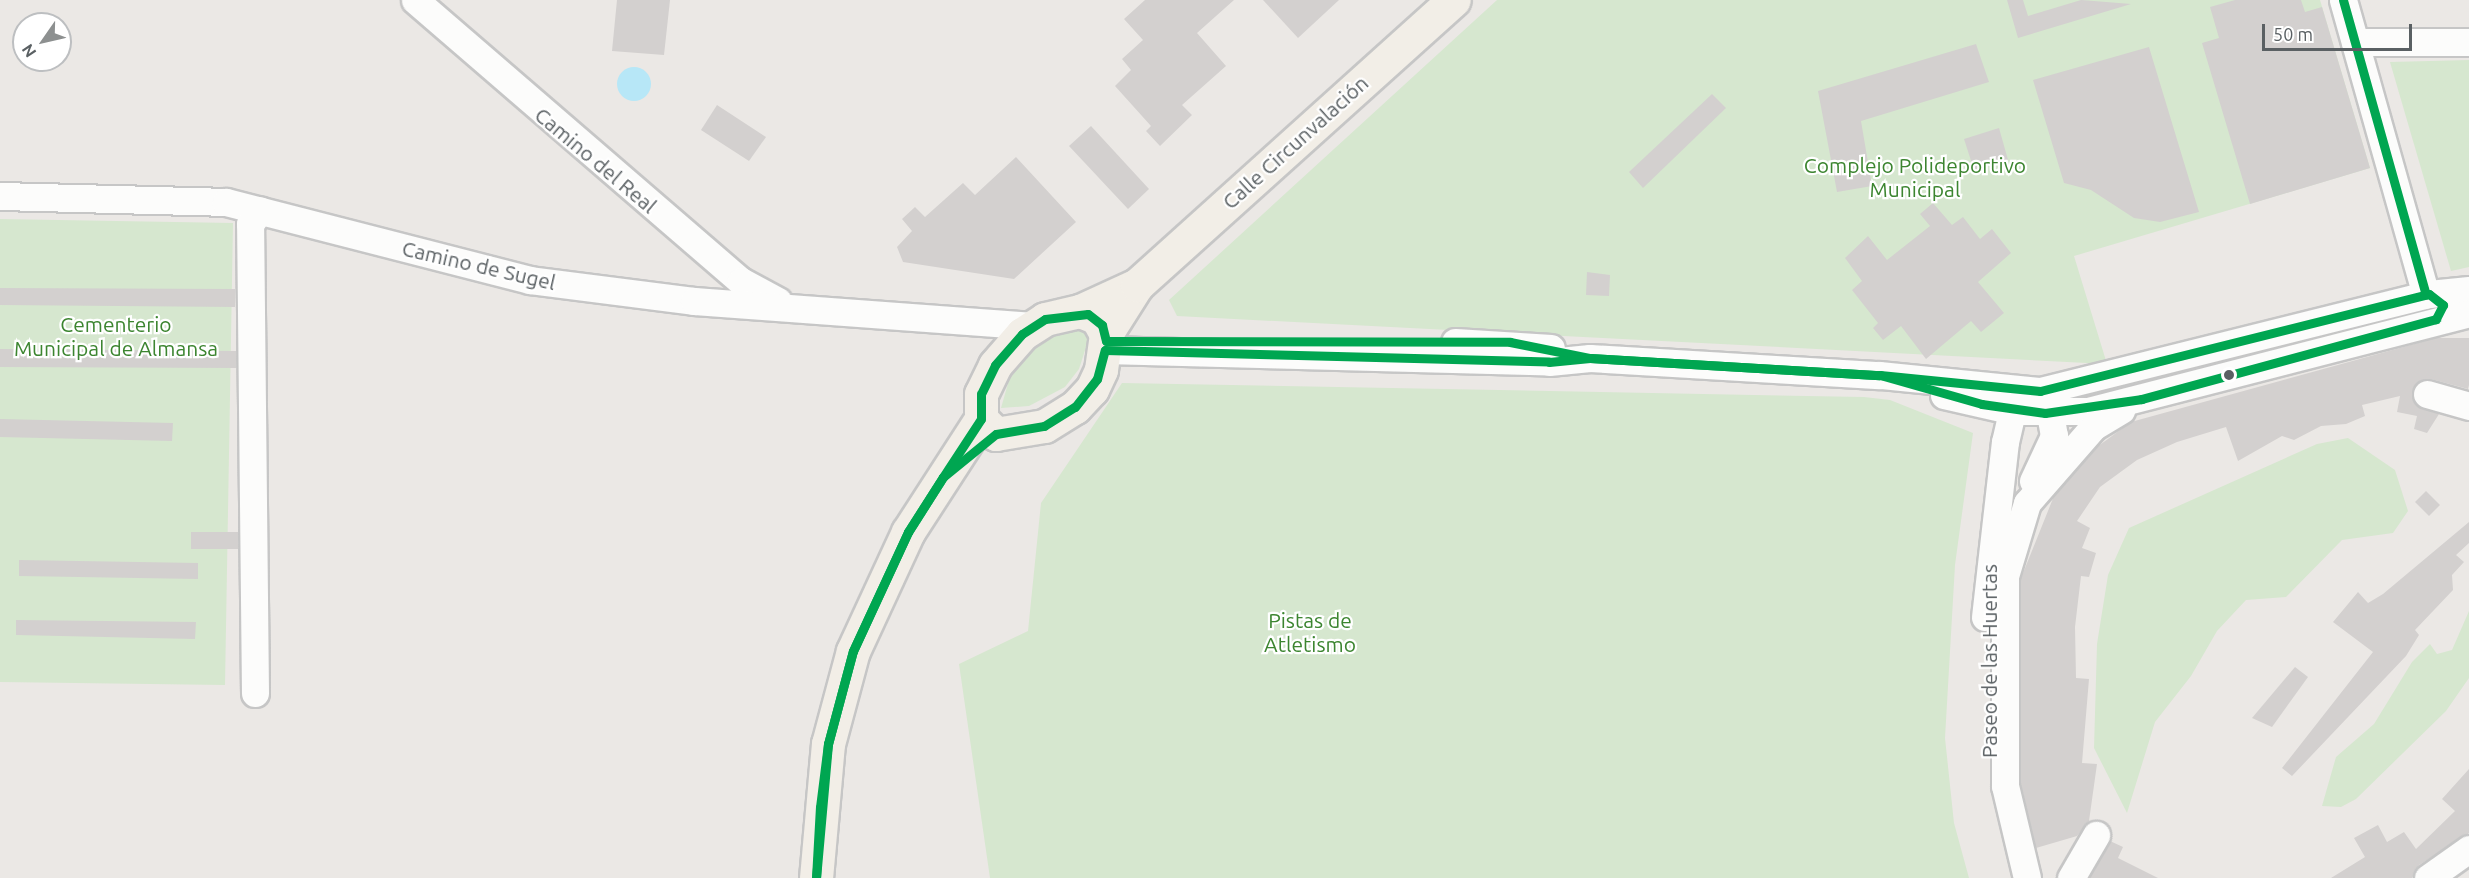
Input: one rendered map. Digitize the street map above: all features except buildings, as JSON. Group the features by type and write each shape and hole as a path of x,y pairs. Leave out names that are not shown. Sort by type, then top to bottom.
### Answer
{"main road":[{"name":"Calle Circunvalación","path":"1137,285 1453,0"},
{"path":"988,427 981,394 995,366 1033,326 1080,311 1137,285"},
{"path":"816,878 828,744 853,651 897,553 943,477 988,427 1044,426 1076,407 1097,379 1105,341 1137,285"},
{"path":"1080,311 1097,318 1105,341"}],"street":[{"name":"Camino del Real","path":"415,0 741,281 788,306"},
{"path":"2343,0 2431,307"},
{"path":"2355,42 2469,42"},
{"name":"Camino de Sugel","path":"0,196 226,202 530,280 997,327 1033,326"},
{"path":"255,693 250,224 260,210"},
{"path":"1930,392 2036,407 2142,399 2431,307 2469,290"},
{"path":"1105,341 1549,362 1590,358 1881,375 2036,407 2431,307 2469,313"},
{"path":"1881,375 1930,392 1968,410 2005,442"},
{"path":"2427,394 2469,406"},
{"name":"Paseo de las Huertas","path":"2027,503 2093,427 2142,399"},
{"name":"Paseo de las Huertas","path":"2010,878 1990,798 1986,581 2005,442 2036,407 2054,436 2027,503 2002,606 2005,786 2027,878"},
{"path":"2071,878 2096,835"},
{"path":"2428,878 2469,849"}],"green space":[{"name":"Complejo Polideportivo Municipal","path":"1497,0 2320,0 2370,168 2074,256 2107,364 1177,316 1169,300"},
{"path":"2469,60 2469,267 2451,271 2390,62"},
{"name":"Cementerio Municipal de Almansa","path":"0,219 233,223 225,685 0,682"},
{"path":"1086,328 1088,341 1079,369 1065,387 1029,406 1001,408 1011,373 1024,354 1040,340"},
{"name":"Pistas de Atletismo","path":"1122,383 1864,397 1890,400 1973,433 1955,565 1945,738 1954,823 1969,878 990,878 959,664 1028,631 1041,503"},
{"path":"2348,438 2395,470 2408,511 2393,533 2342,540 2286,597 2246,600 2217,631 2191,676 2155,722 2127,813 2094,748 2097,644 2108,575 2129,528 2317,444"},
{"path":"2469,611 2469,678 2446,711 2356,799 2341,807 2322,806 2336,757 2374,724 2412,662 2430,644 2437,654 2452,650"}],"water":[{"path":"634,67 646,72 651,84 646,96 634,101 622,96 617,84 622,72"}],"transit line":[{"path":"2343,0 2426,295"},
{"path":"2429,294 2443,305 2436,319 2142,399 2045,413 1982,404 1880,375 2040,391 2429,294"},
{"path":"943,477 981,419 981,394 995,365 1022,334 1045,319 1088,314 1102,325 1106,341 1510,342 1590,358"},
{"path":"943,477 996,434 1044,426 1075,407 1097,379 1105,350 1549,362 1590,358"},
{"path":"1590,358 1880,375"},
{"path":"1590,358 1880,375"},
{"path":"908,532 943,477"},
{"path":"908,532 943,477"},
{"path":"853,651 908,532"},
{"path":"853,651 908,532"},
{"path":"828,744 853,651"},
{"path":"828,744 853,651"},
{"path":"828,744 816,878 820,807 828,744"}]}
